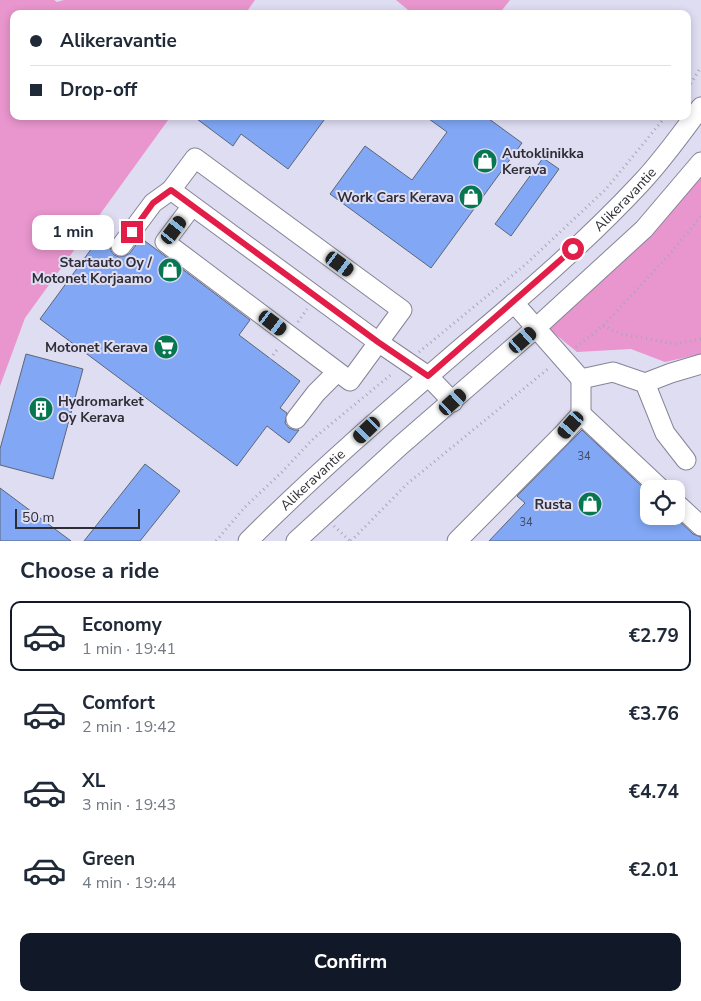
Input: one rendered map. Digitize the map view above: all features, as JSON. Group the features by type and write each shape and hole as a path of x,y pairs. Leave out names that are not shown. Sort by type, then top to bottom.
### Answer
{"street":[{"name":"Alikeravantie","path":"691,120 701,107"},
{"name":"Alikeravantie","path":"248,541 300,490 603,222 642,183 691,120"},
{"path":"122,246 153,203 171,190 195,158 402,310 350,381 165,242 192,206"},
{"path":"296,541 395,450 538,327 644,229 701,162"},
{"path":"171,190 378,342 428,376 453,402"},
{"path":"457,541 581,414 581,379 538,327 514,302"},
{"path":"581,379 613,372 644,384 701,364"},
{"path":"296,420 316,393 337,372"},
{"path":"644,384 665,433 686,460"},
{"path":"581,414 651,480"},
{"path":"685,511 701,526"}],"path":[{"path":"691,83 701,67"},
{"path":"216,541 245,507 314,438 526,264 606,189 663,120"},
{"path":"351,541 406,484 603,326 670,254 701,216"},
{"path":"603,326 622,334 675,344 701,339"}],"shaded area":[{"path":"0,0 54,0 57,2 64,0 255,0 248,10 10,10 10,120 168,120 25,318 0,386"},
{"path":"396,0 510,0 502,10 408,10"},
{"path":"701,171 701,354 665,362 631,349 577,352 549,329 654,226"}],"building":[{"path":"198,120 324,120 288,169 241,134 233,146"},
{"path":"430,120 490,120 522,143 431,268 330,194 365,146 412,180 447,132"},
{"path":"543,158 559,169 511,236 495,224"},
{"name":"Motonet Kerava","path":"103,233 112,239 111,251 119,257 130,253 141,238 250,320 239,335 300,381 280,408 287,413 285,423 289,428 299,430 289,443 267,426 237,466 40,319"},
{"name":"Hydromarket Oy Kerava","path":"26,354 83,369 53,479 0,465 0,449"},
{"path":"582,430 640,485 640,525 684,525 693,534 701,537 701,541 489,541 525,503 517,496"},
{"path":"145,464 180,491 140,541 84,541"},
{"path":"0,488 71,541 0,541"}],"place":[{"name":"Autoklinikka Kerava","path":"485,161"},
{"name":"Work Cars Kerava","path":"471,197"},
{"name":"Startauto Oy / Motonet Korjaamo","path":"170,270"},
{"name":"Motonet Kerava","path":"166,347"},
{"name":"Hydromarket Oy Kerava","path":"41,409"},
{"name":"Rusta","path":"590,504"}],"route":[{"path":"132,232 153,203 171,190 378,342 428,376 573,249"}]}
